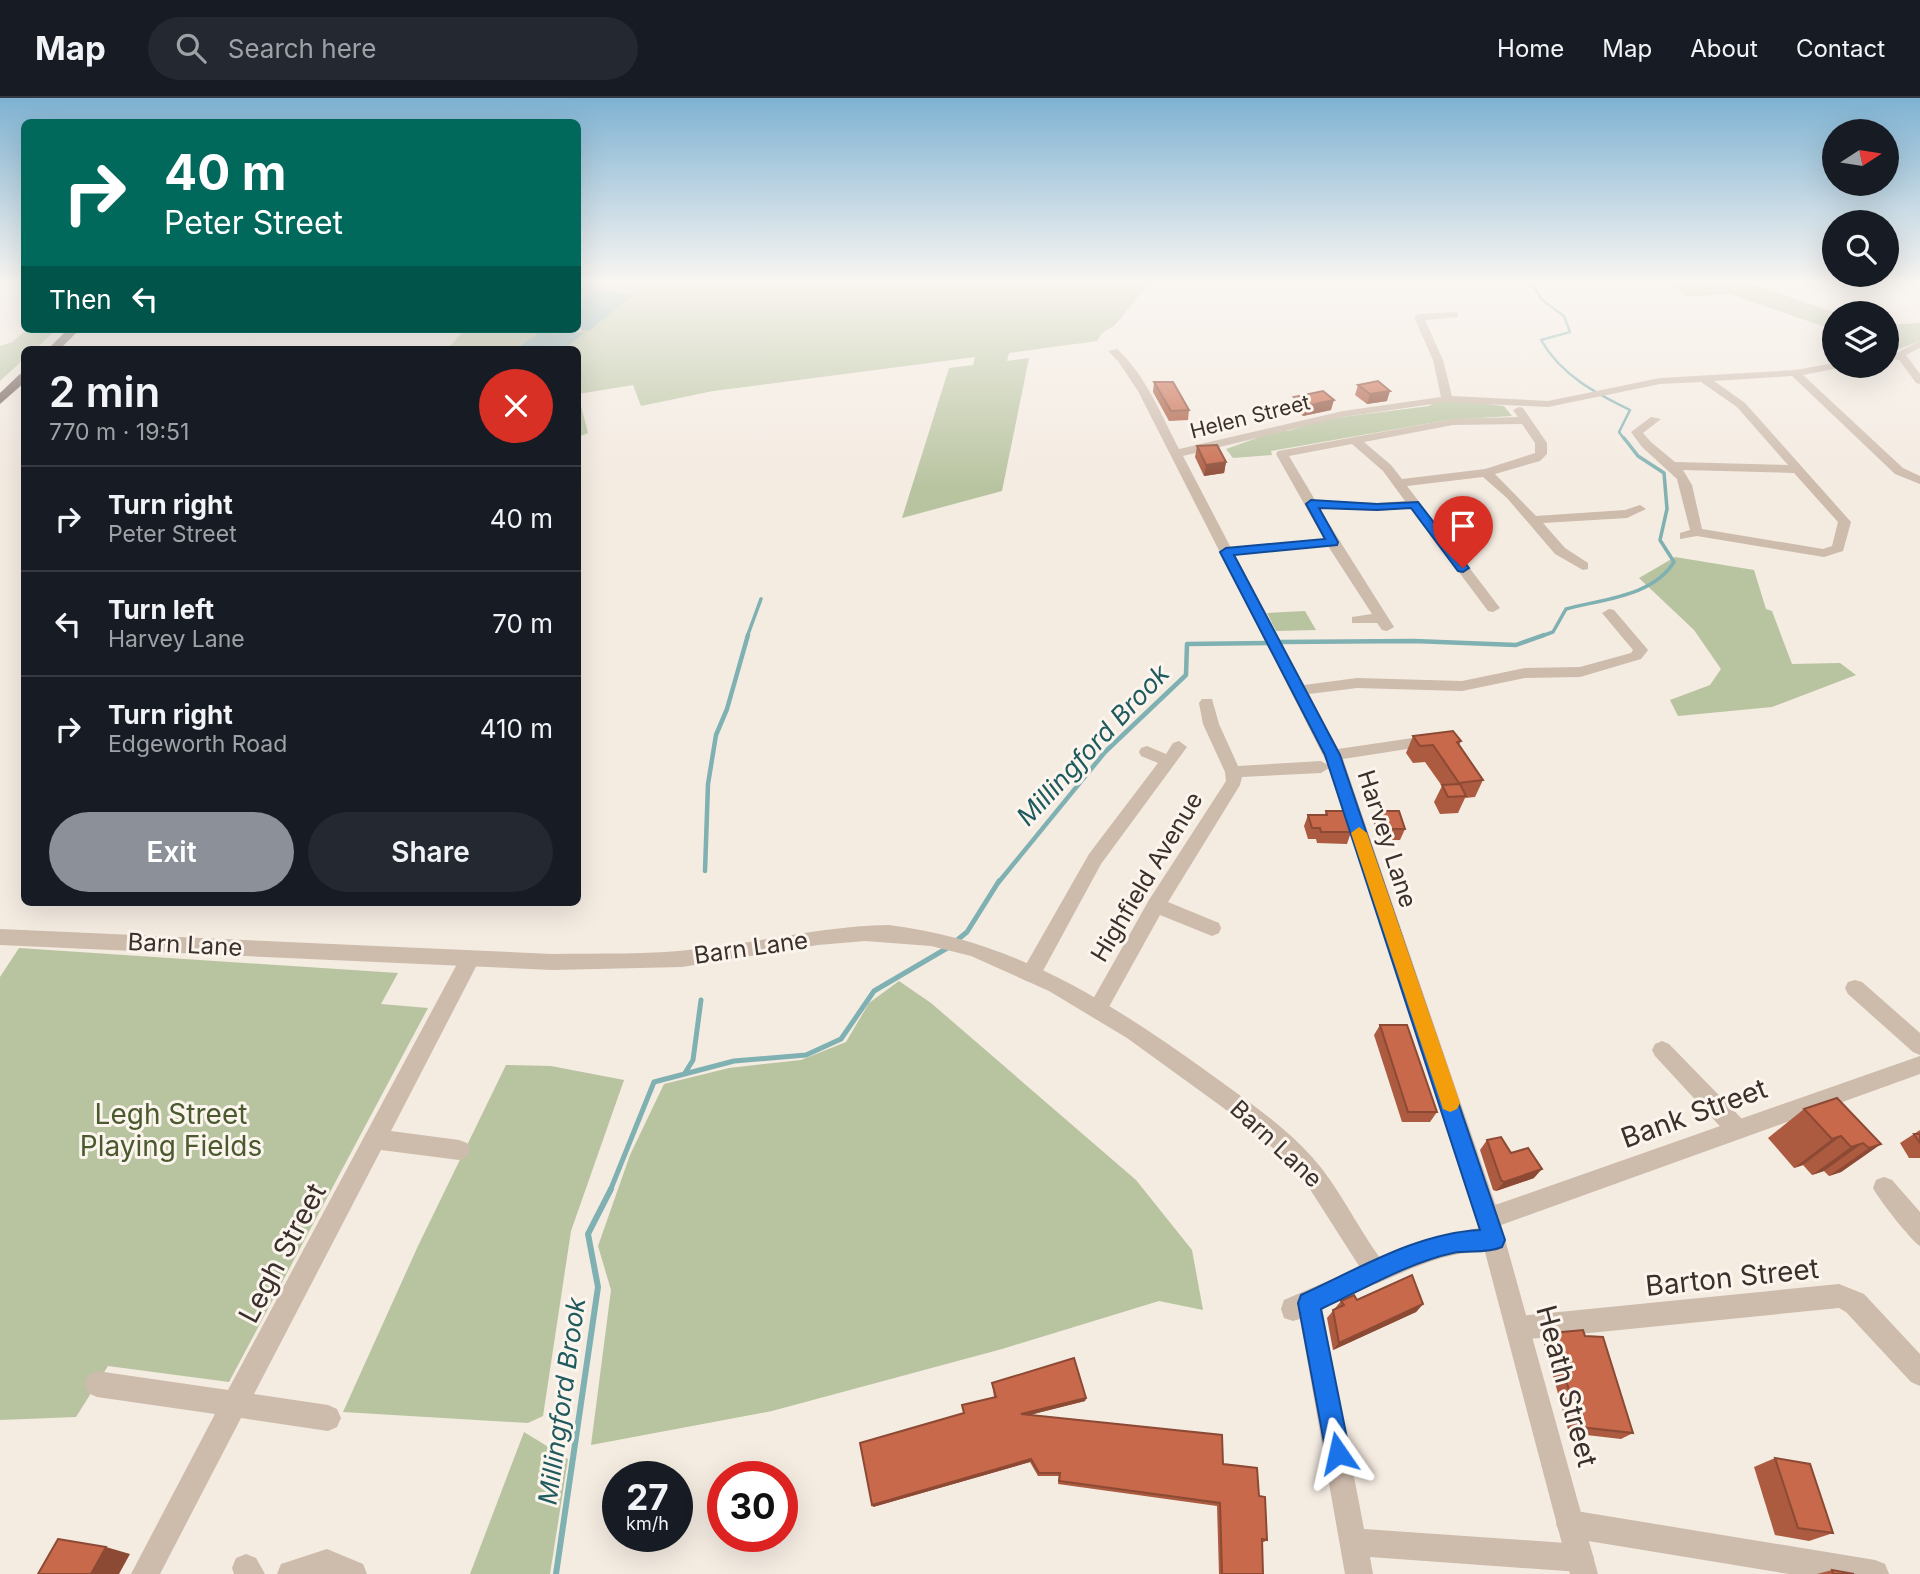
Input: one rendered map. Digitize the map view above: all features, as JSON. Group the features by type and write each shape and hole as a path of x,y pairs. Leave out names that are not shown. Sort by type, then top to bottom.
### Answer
{"highway":[{"path":"0,400 21,380"},
{"path":"0,413 21,393"}],"street":[{"path":"1434,350 1447,399"},
{"path":"1907,350 1902,352 1902,357 1920,381"},
{"name":"Harvey Lane","path":"1113,351 1122,359 1143,391 1300,690 1487,1215"},
{"name":"Helen Street","path":"1174,454 1340,410 1447,399 1548,404 1660,381 1795,373 1822,368"},
{"path":"1795,373 1899,471 1920,480"},
{"path":"1666,428 1653,421 1637,432 1639,437 1674,466 1686,486 1691,534 1817,553 1835,550 1840,545 1845,522 1741,405 1701,377"},
{"path":"1399,483 1486,473 1541,454 1541,443 1515,404"},
{"path":"1357,620 1384,623 1332,542 1282,454 1453,422 1526,420"},
{"path":"1354,440 1387,468 1489,604 1465,600"},
{"path":"1674,466 1799,469"},
{"path":"1486,473 1511,495 1560,551 1583,566"},
{"path":"1311,504 1377,507 1414,504"},
{"path":"1532,520 1640,514"},
{"path":"1226,552 1332,542"},
{"path":"1300,690 1365,682 1462,686 1525,673 1580,671 1636,656 1641,650 1637,643 1608,614"},
{"path":"1207,703 1211,724 1233,772 1327,761 1450,739"},
{"path":"1031,974 1095,859 1140,803 1173,754 1147,752"},
{"name":"Highfield Avenue","path":"1098,1008 1156,905 1234,781 1233,772"},
{"path":"1156,905 1213,928"},
{"name":"Barn Lane","path":"0,937 552,962 698,957 870,933 948,942 1031,974 1098,1008 1183,1065 1281,1142 1323,1185 1356,1244 1377,1272"},
{"name":"Legh Street","path":"145,1574 470,959"},
{"path":"1854,988 1920,1046"},
{"path":"1662,1050 1736,1128"},
{"name":"Bank Street","path":"1487,1215 1497,1215 1736,1128 1918,1070"},
{"path":"376,1139 459,1150"},
{"path":"1884,1188 1914,1214 1920,1234"},
{"name":"Heath Street","path":"1487,1215 1582,1566"},
{"path":"1359,1574 1355,1542 1301,1306 1419,1253 1454,1242 1494,1240"},
{"name":"Barton Street","path":"1519,1328 1839,1296 1855,1303 1920,1373"},
{"path":"97,1384 328,1418"},
{"path":"1570,1524 1875,1574"},
{"path":"1355,1542 1582,1566"},
{"path":"291,1574 327,1563 353,1574"}],"green space":[{"path":"0,350 21,350 21,362 0,381"},
{"path":"581,350 1032,350 1009,353 1007,361 1029,358 1002,491 902,518 949,368 973,365 975,357 713,391 641,406 633,385 581,394"},
{"path":"1463,401 1504,406 1512,416 1448,420 1271,451 1272,455 1233,458 1226,449 1276,431 1288,431 1327,419 1429,406 1435,402"},
{"path":"581,406 588,433 581,436"},
{"path":"1675,557 1754,570 1766,609 1772,611 1792,664 1840,663 1856,675 1772,707 1678,716 1670,700 1710,685 1721,669 1694,630 1639,578"},
{"path":"1305,611 1316,630 1276,631 1267,613"},
{"name":"Legh Street Playing Fields","path":"19,948 398,973 381,1004 428,1008 229,1382 108,1366 76,1417 0,1420 0,977"},
{"path":"899,981 931,1003 1136,1180 1192,1250 1203,1310 1159,1301 1002,1349 772,1411 591,1445 611,1290 598,1246 630,1155 664,1084 729,1068 801,1060 846,1042 869,1003"},
{"path":"506,1065 551,1066 624,1080 571,1231 543,1416 528,1423 343,1412 418,1246"},
{"path":"524,1432 568,1459 550,1574 470,1574"}],"building":[{"path":"1378,381 1390,391 1370,394 1358,385"},
{"path":"1154,382 1173,382 1189,410 1171,411"},
{"path":"1323,391 1334,400 1306,406 1294,397"},
{"path":"1217,445 1226,462 1206,465 1197,446"},
{"path":"1453,731 1461,741 1457,742 1483,780 1459,783 1433,745 1420,746 1413,736"},
{"path":"1460,784 1466,796 1448,797 1442,785"},
{"path":"1326,811 1344,811 1351,832 1321,832 1320,828 1312,828 1308,815 1327,815"},
{"path":"1379,811 1399,811 1405,829 1385,829"},
{"path":"1380,1025 1407,1025 1437,1112 1408,1112"},
{"path":"1837,1098 1881,1144 1869,1148 1863,1143 1851,1147 1841,1136 1832,1139 1804,1109"},
{"path":"1501,1137 1511,1153 1528,1148 1542,1169 1504,1182 1501,1180 1487,1140"},
{"path":"1412,1275 1423,1304 1339,1343 1333,1310 1344,1305 1341,1301 1354,1295 1357,1300"},
{"path":"1583,1330 1585,1336 1603,1337 1633,1433 1580,1427 1552,1333"},
{"path":"1074,1358 1086,1398 1021,1414 1222,1435 1223,1464 1257,1468 1259,1496 1265,1497 1267,1540 1262,1539 1263,1574 1222,1574 1220,1503 1059,1481 1060,1473 1039,1473 1031,1459 872,1505 860,1443 964,1413 962,1405 996,1397 992,1383"},
{"path":"1775,1458 1810,1464 1833,1533 1798,1528"},
{"path":"58,1539 106,1547 91,1574 38,1574"},
{"path":"1832,1570 1854,1574 1833,1574"}],"waterway":[{"name":"Millingford Brook","path":"1548,350 1580,382 1630,410 1619,432 1625,440"},
{"name":"Millingford Brook","path":"1539,637 1553,632 1566,609 1640,590 1665,574 1674,562 1660,540 1667,509 1664,473 1638,456 1624,438"},
{"path":"747,637 761,599"},
{"path":"705,871 708,784 716,735 727,709 748,635"},
{"name":"Millingford Brook","path":"1279,642 1414,641 1516,645 1544,635"},
{"name":"Millingford Brook","path":"998,883 1105,752 1186,675 1187,644 1270,643"},
{"name":"Millingford Brook","path":"956,941 967,932 999,881"},
{"name":"Millingford Brook","path":"610,1191 654,1082 734,1061 806,1055 841,1039 874,991 949,947"},
{"path":"685,1073 693,1060 701,1000"},
{"name":"Millingford Brook","path":"556,1574 598,1287 588,1234 610,1191"}],"slow traffic":[{"path":"1359,833 1450,1103"}],"route":[{"path":"1338,1453 1309,1303 1419,1253 1454,1242 1494,1240 1333,755 1226,552 1332,542 1311,504 1340,503 1377,507 1414,504 1463,568"}]}
